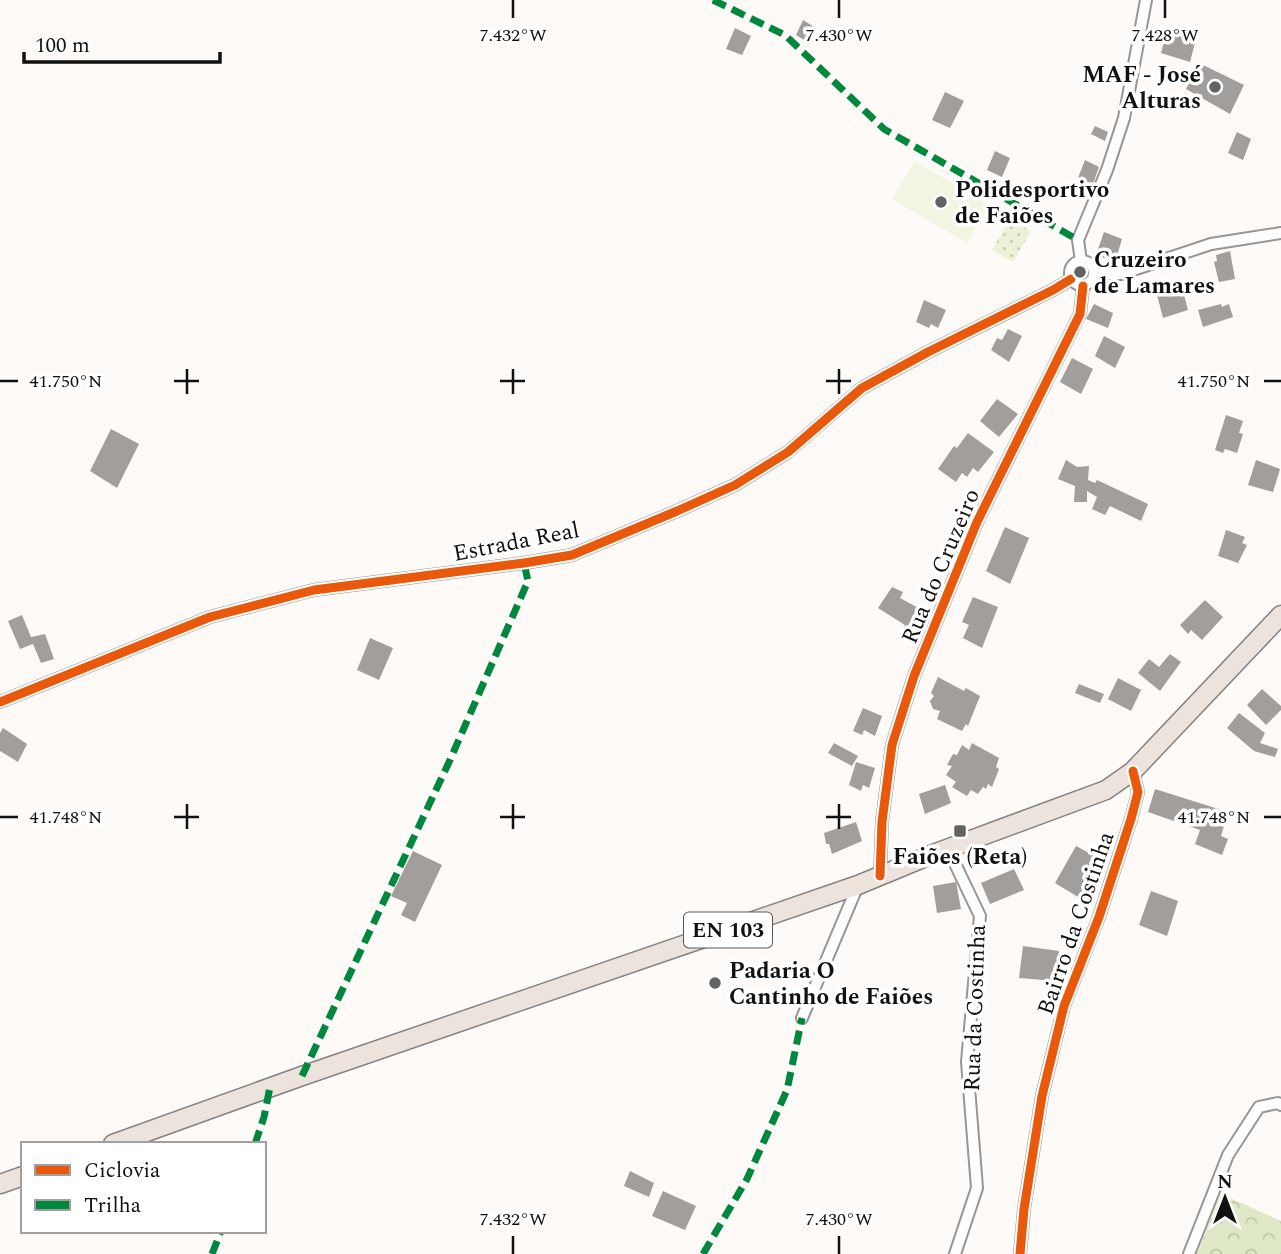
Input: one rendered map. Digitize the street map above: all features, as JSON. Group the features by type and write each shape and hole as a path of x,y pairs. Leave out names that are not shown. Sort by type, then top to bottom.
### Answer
{"main road":[{"name":"EN 103","path":"119,1142 302,1076 858,885 1106,790 1133,771 1281,615"},
{"path":"0,1184 21,1177"}],"street":[{"path":"1081,261 1078,240 1107,170 1124,118 1146,0"},
{"path":"1094,274 1121,274 1210,244 1281,233"},
{"path":"1081,261 1092,266 1094,274 1091,282 1083,286 1071,279 1070,270 1081,261"},
{"name":"Estrada Real","path":"0,702 210,617 314,590 572,555 735,485 788,452 862,388 1071,279"},
{"name":"Rua do Cruzeiro","path":"880,876 882,822 892,745 914,676 977,522 1080,314 1083,286"},
{"name":"Bairro da Costinha","path":"1020,1254 1024,1209 1042,1096 1064,1006 1099,917 1131,818 1138,792 1133,771"},
{"name":"Rua da Costinha","path":"948,849 980,916 967,1062 977,1188 955,1254"},
{"path":"802,1018 858,885"},
{"path":"1189,1254 1228,1155 1259,1107 1278,1103 1281,1105"}],"green space":[{"name":"Polidesportivo de Faiões","path":"915,161 989,205 967,243 892,199"},
{"path":"1010,219 1031,231 1013,262 992,250"},
{"path":"1221,1194 1281,1221 1281,1254 1197,1254"}],"building":[{"path":"803,20 816,28 809,43 796,35"},
{"path":"735,28 751,36 742,55 726,49"},
{"path":"1167,30 1196,39 1190,62 1161,53"},
{"name":"MAF - José Alturas","path":"1199,63 1244,85 1230,114 1186,89"},
{"path":"945,92 964,101 950,128 932,120"},
{"path":"1095,126 1108,132 1105,141 1091,134"},
{"path":"1237,132 1251,139 1243,160 1228,153"},
{"path":"995,151 1010,158 1002,177 987,170"},
{"path":"1085,160 1099,167 1093,184 1078,178"},
{"path":"1104,232 1122,239 1115,262 1096,255"},
{"path":"1230,251 1235,279 1219,282 1214,262 1217,261 1216,255"},
{"path":"1167,287 1182,287 1188,310 1163,318 1157,295"},
{"path":"924,300 946,310 938,328 931,324 929,328 916,322"},
{"path":"1094,304 1113,313 1108,328 1086,319"},
{"path":"1221,304 1222,307 1229,304 1233,317 1203,327 1198,310"},
{"path":"1008,329 1022,336 1009,362 991,350 997,338 1002,340"},
{"path":"1104,336 1125,347 1115,368 1095,356"},
{"path":"1072,358 1093,369 1081,394 1060,382"},
{"path":"997,399 1018,414 999,437 980,421"},
{"path":"1226,415 1243,421 1239,433 1243,434 1237,453 1225,449 1223,453 1215,450"},
{"path":"111,429 139,444 117,488 90,471"},
{"path":"968,433 994,452 978,472 973,468 967,477 962,473 956,482 938,469 954,446 957,448"},
{"path":"1066,460 1077,467 1089,466 1088,480 1095,483 1097,480 1148,504 1141,521 1110,506 1105,515 1092,509 1097,497 1087,491 1087,502 1074,502 1075,486 1058,479"},
{"path":"1256,460 1280,469 1273,492 1248,485"},
{"path":"1005,527 1029,538 1010,584 986,571"},
{"path":"1226,530 1245,537 1242,543 1247,545 1238,563 1218,556"},
{"path":"892,587 903,592 900,598 924,611 912,633 903,628 905,625 878,608"},
{"path":"973,597 998,607 982,648 963,638 969,625 962,622"},
{"path":"1205,600 1223,617 1202,640 1191,630 1188,634 1180,625"},
{"path":"22,615 31,637 45,634 54,659 41,663 33,644 20,649 8,621"},
{"path":"370,638 393,648 379,680 357,670"},
{"path":"1170,654 1181,662 1160,691 1138,673 1149,659 1159,667"},
{"path":"938,677 980,696 968,726 966,724 962,731 937,719 940,711 933,709 930,701 934,696 931,693"},
{"path":"1118,678 1141,690 1131,711 1108,699"},
{"path":"1079,684 1104,694 1100,703 1075,693"},
{"path":"1262,689 1281,706 1281,710 1266,725 1247,705"},
{"path":"863,708 882,716 875,736 864,730 862,735 853,731"},
{"path":"1239,713 1265,733 1260,743 1278,749 1275,757 1254,751 1227,728"},
{"path":"3,728 27,744 18,762 0,751 0,733"},
{"path":"834,743 858,756 852,766 828,753"},
{"path":"972,743 999,758 996,767 999,769 992,787 988,784 986,789 983,787 978,794 971,790 967,796 952,787 956,782 946,775 952,766 947,765 953,754 957,755 962,745 969,750"},
{"path":"856,762 875,768 869,788 863,785 861,791 849,785"},
{"path":"945,785 951,803 925,814 919,794"},
{"path":"1155,789 1228,812 1221,836 1228,839 1222,855 1195,844 1200,830 1148,812"},
{"path":"856,822 862,841 832,854 824,833"},
{"path":"1076,846 1102,860 1078,897 1055,883"},
{"path":"413,851 442,865 415,922 401,915 407,903 391,896"},
{"path":"1014,869 1024,890 990,904 981,883"},
{"path":"956,882 961,909 937,913 933,886"},
{"path":"1151,891 1178,901 1167,936 1139,925"},
{"path":"1023,946 1059,951 1056,981 1019,978"},
{"path":"630,1171 654,1183 649,1197 624,1186"},
{"path":"663,1191 696,1206 685,1230 652,1216"}],"marked path":[{"path":"713,0 785,35 884,129 1078,240"},
{"path":"302,1076 450,760 528,581 524,563"},
{"path":"703,1254 747,1179 787,1090 802,1018"},
{"path":"256,1142 270,1087"},
{"path":"212,1254 220,1233"}],"cycle path":[{"path":"0,702 210,617 314,590 572,555 735,485 788,452 862,388 1071,279"},
{"path":"880,876 882,822 892,745 914,676 977,522 1080,314 1083,286"},
{"path":"1020,1254 1024,1209 1042,1096 1064,1006 1099,917 1131,819 1138,792 1133,771"}],"place":[{"name":"MAF - José Alturas","path":"1215,87"},
{"name":"Polidesportivo de Faiões","path":"941,202"},
{"name":"Cruzeiro de Lamares","path":"1080,272"},
{"name":"Faiões (Reta)","path":"960,831"},
{"name":"Padaria O Cantinho de Faiões","path":"715,983"}]}
